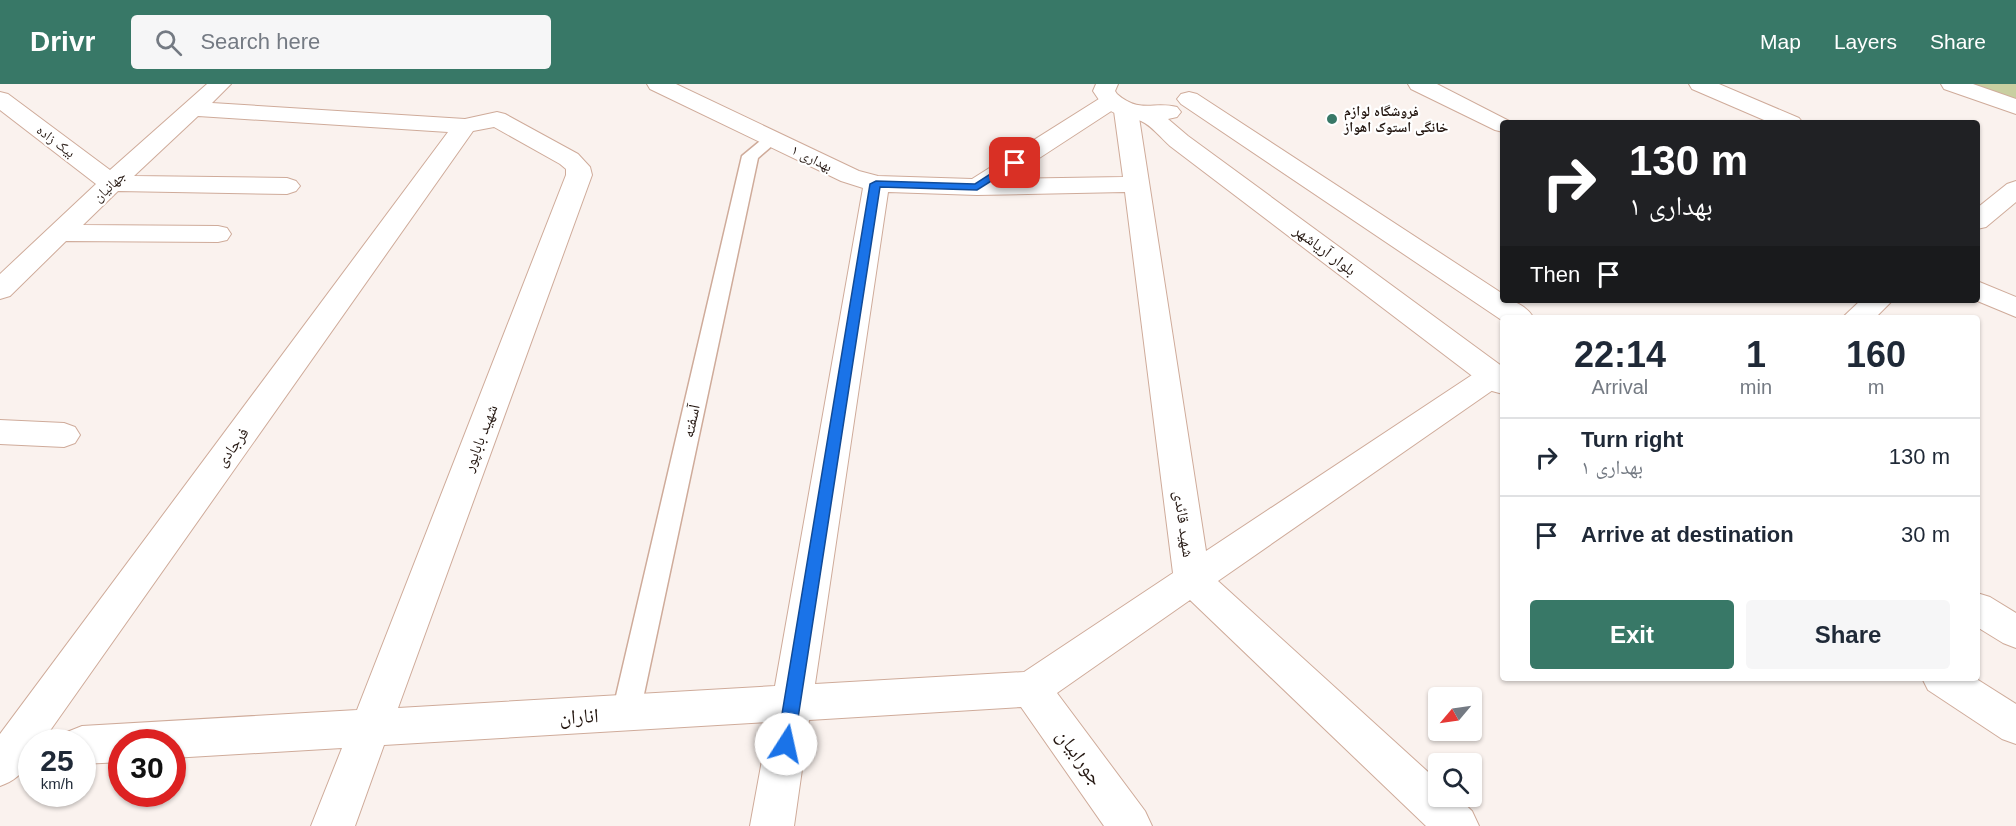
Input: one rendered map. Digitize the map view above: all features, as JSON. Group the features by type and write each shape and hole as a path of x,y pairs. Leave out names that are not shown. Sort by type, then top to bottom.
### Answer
{"street":[{"name":"جهانیان","path":"0,290 111,183 220,84"},
{"name":"بهداری ۱","path":"658,84 850,176 876,184 977,187 1137,184"},
{"path":"1419,84 1500,124"},
{"path":"1700,84 1784,120"},
{"path":"1952,84 2016,108"},
{"path":"977,187 1114,98 1167,113 1181,107 1186,91 1515,315"},
{"name":"شهید قائدی","path":"1114,98 1137,184 1192,579 1457,826"},
{"name":"بلوار آریاشهر","path":"1114,98 1179,141 1498,379"},
{"name":"بیک زاده","path":"0,99 111,183"},
{"path":"194,109 465,126"},
{"name":"شهید باباپور","path":"333,826 579,175 578,167 569,159 497,119 465,126"},
{"name":"فرجادی","path":"11,753 465,126"},
{"path":"111,183 287,186"},
{"path":"772,826 876,184"},
{"path":"1982,210 2016,189"},
{"path":"60,233 218,234"},
{"path":"1980,291 2016,308"},
{"path":"1031,689 1192,579 1498,379"},
{"path":"0,432 64,435"},
{"path":"1980,610 2016,632"},
{"path":"1947,681 2016,726"},
{"name":"اناران","path":"186,739 1031,689"},
{"name":"جورابیان","path":"1031,689 1130,826"}],"lane":[{"name":"آسفته","path":"626,713 750,156 772,139"}],"green space":[{"path":"1971,84 2016,84 2016,100"}],"place":[{"name":"فروشگاه لوازم خانگی استوک اهواز","path":"1332,119"}],"route":[{"path":"786,744 876,184 977,187 1015,163"}]}
